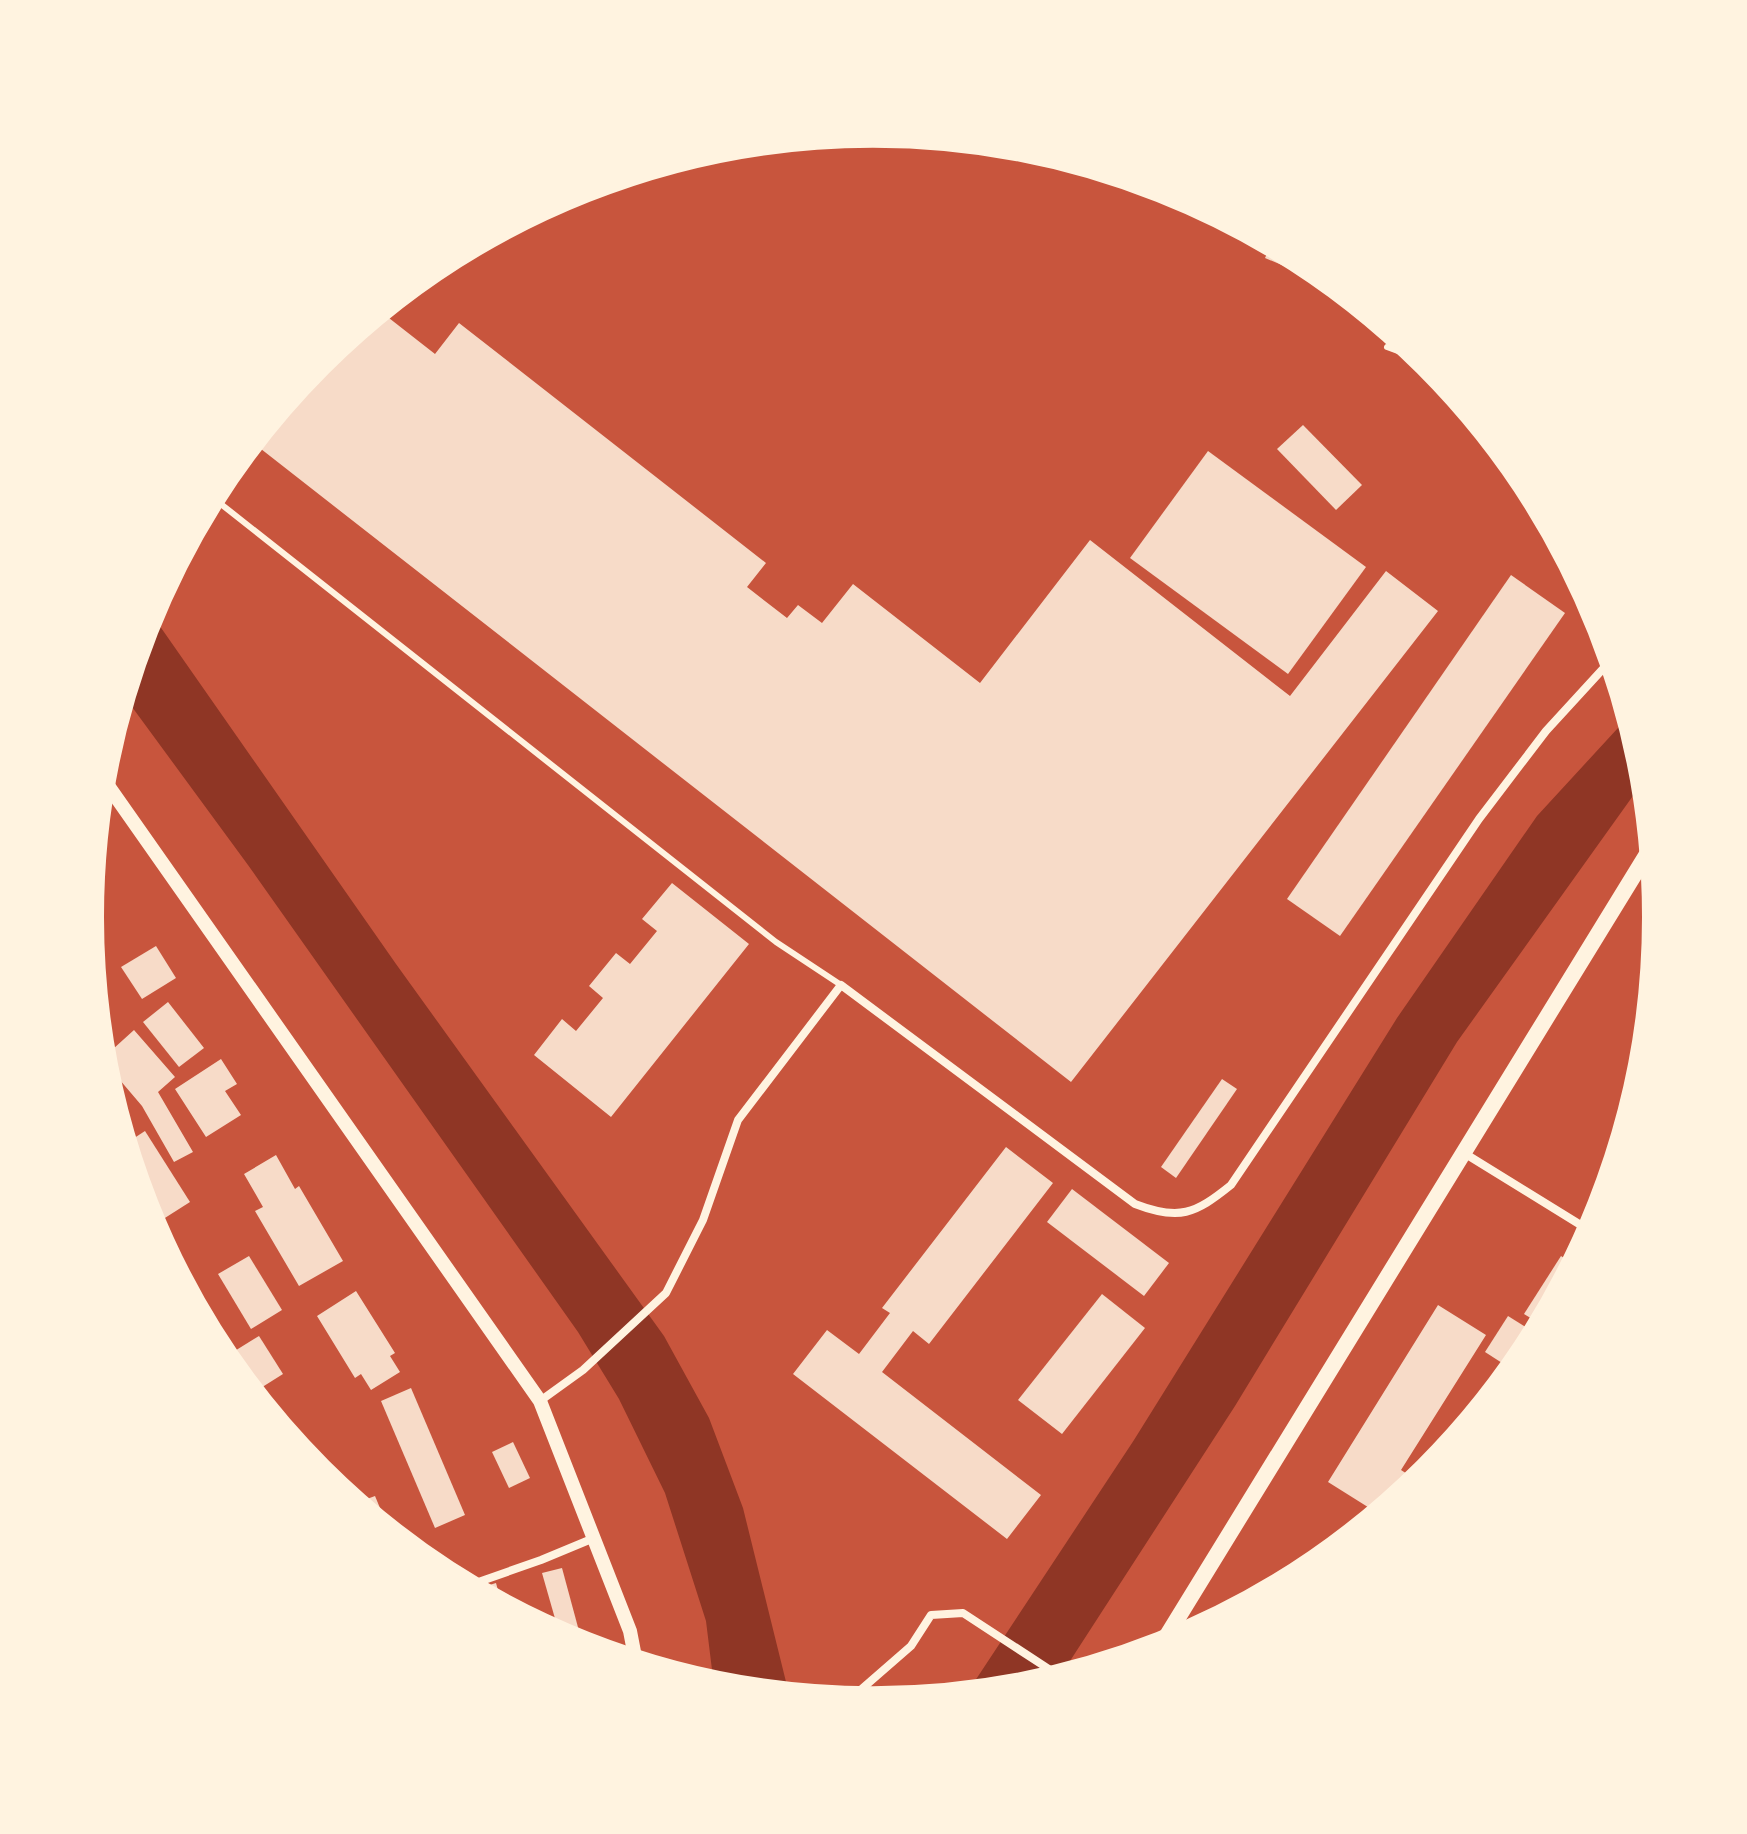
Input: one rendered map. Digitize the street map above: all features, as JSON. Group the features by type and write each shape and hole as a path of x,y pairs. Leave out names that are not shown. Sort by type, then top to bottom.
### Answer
{"main road":[{"path":"1171,1629 1642,862"}],"street":[{"path":"540,1401 583,1370 666,1293 703,1220 738,1120 841,985 1135,1204 1163,1215 1203,1208 1231,1185 1479,819 1546,731 1604,668"},
{"path":"113,792 540,1401 630,1631 634,1650"},
{"path":"1464,1153 1580,1225"},
{"path":"481,1581 595,1538"},
{"path":"863,1688 911,1646 931,1615 963,1613 1047,1668"}],"lane":[{"path":"1387,347 1397,351"},
{"path":"222,505 776,942 841,985"}],"shaded area":[{"path":"160,626 396,964 664,1336 709,1418 743,1508 786,1683 712,1671 706,1621 665,1493 619,1399 578,1332 248,865 131,706"},
{"path":"1621,725 1634,794 1457,1042 1235,1406 1069,1663 974,1682 1134,1440 1397,1018 1537,816"}],"building":[{"path":"1267,254 1290,269 1265,258"},
{"path":"389,318 435,354 459,323 766,563 747,587 787,618 798,605 822,623 853,584 980,683 1090,540 1290,696 1386,571 1438,611 1071,1082 260,448 293,408 328,371"},
{"path":"1303,425 1362,485 1336,510 1277,449"},
{"path":"1208,451 1366,567 1288,674 1130,558"},
{"path":"1511,575 1565,613 1340,936 1287,899"},
{"path":"672,883 749,944 611,1117 534,1055 562,1019 576,1031 603,998 589,986 616,953 630,964 657,931 642,919"},
{"path":"156,946 176,978 142,999 121,967"},
{"path":"168,1002 204,1048 179,1067 143,1022"},
{"path":"134,1030 175,1077 158,1092 193,1152 174,1162 142,1106 120,1080 114,1048"},
{"path":"221,1059 237,1084 225,1091 241,1115 206,1137 175,1089"},
{"path":"1222,1079 1237,1089 1176,1178 1161,1167"},
{"path":"145,1131 190,1202 164,1219 143,1165 135,1138"},
{"path":"1006,1147 1053,1183 929,1344 913,1331 882,1372 1041,1495 1007,1539 793,1374 827,1330 859,1354 890,1313 882,1308"},
{"path":"276,1155 295,1189 299,1186 343,1261 299,1286 255,1211 263,1207 244,1174"},
{"path":"1072,1189 1169,1263 1144,1296 1047,1222"},
{"path":"249,1256 282,1310 251,1329 218,1274"},
{"path":"1561,1256 1565,1259 1532,1319 1524,1314"},
{"path":"356,1291 395,1353 390,1356 400,1372 371,1390 361,1374 355,1378 317,1316"},
{"path":"1102,1294 1145,1328 1062,1434 1018,1400"},
{"path":"1438,1305 1486,1335 1401,1470 1407,1474 1369,1508 1328,1482"},
{"path":"1508,1316 1527,1328 1503,1363 1485,1352"},
{"path":"259,1336 283,1374 262,1388 235,1351"},
{"path":"411,1388 465,1515 435,1528 381,1401"},
{"path":"513,1442 530,1478 509,1488 492,1452"},
{"path":"375,1496 381,1510 367,1499"},
{"path":"562,1568 579,1630 555,1620 542,1573"}]}
